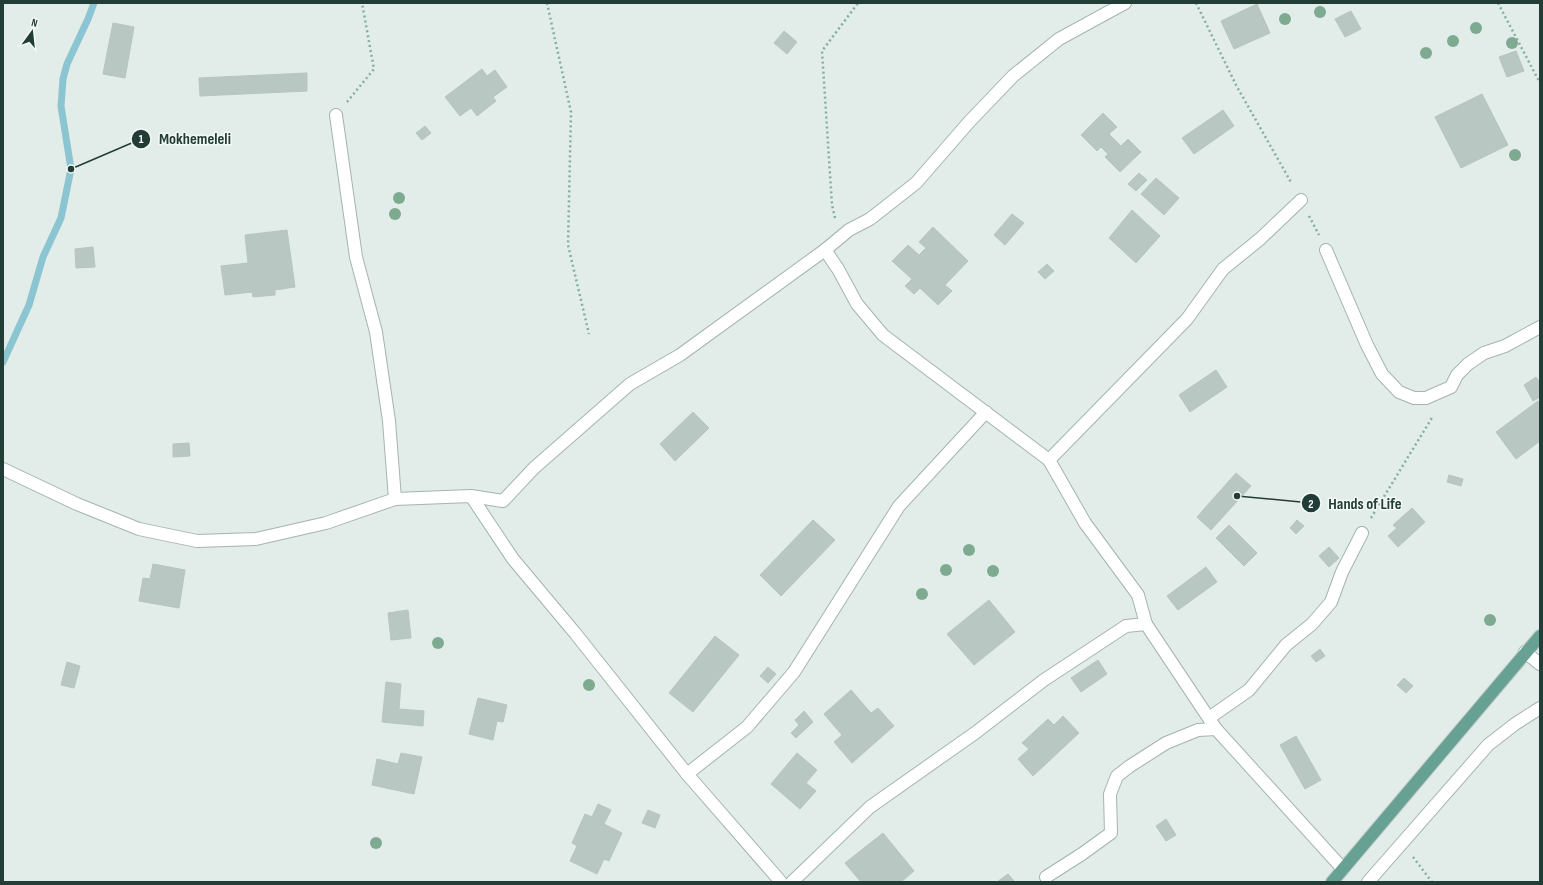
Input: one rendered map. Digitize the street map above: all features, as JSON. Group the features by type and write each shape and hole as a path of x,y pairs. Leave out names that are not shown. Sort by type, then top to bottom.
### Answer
{"main road":[{"path":"1332,882 1540,636"}],"street":[{"path":"3,469 77,504 139,529 197,541 256,540 326,524 395,499 471,496 503,500 534,468 630,384 680,355 825,250 849,230 870,219 916,183 969,122 1012,76 1059,39 1125,3"},
{"path":"336,115 356,257 376,332 389,421 395,499"},
{"path":"1049,460 1187,318 1224,269 1260,238 1300,200"},
{"path":"825,250 838,269 857,304 883,335 1049,460 1084,523 1138,595 1146,624 1216,730 1343,869"},
{"path":"1326,250 1366,345 1382,374 1399,392 1414,398 1426,398 1451,387 1457,376 1484,353 1505,346 1540,327"},
{"path":"687,774 747,727 794,672 899,506 986,412"},
{"path":"471,496 513,558 575,633 687,774 781,882"},
{"path":"1209,718 1249,690 1286,645 1312,624 1331,602 1342,572 1362,533"},
{"path":"792,882 870,808 975,733 1050,676 1126,626 1146,624"},
{"path":"1525,652 1540,664"},
{"path":"1368,882 1488,745 1514,724 1540,708"},
{"path":"1046,877 1111,833 1110,794 1117,776 1166,743 1198,730 1216,730"}],"path":[{"path":"336,115 374,69 362,3"},
{"path":"547,3 571,112 568,245 589,334"},
{"path":"839,238 832,205 822,51 858,3"},
{"path":"1196,3 1236,85 1326,250"},
{"path":"1498,3 1540,83"},
{"path":"1362,533 1434,414"},
{"path":"1401,843 1422,867 1432,882"}],"building":[{"path":"1257,4 1270,33 1234,49 1221,21"},
{"path":"1351,11 1361,29 1345,37 1335,19"},
{"path":"113,23 134,27 125,78 103,74"},
{"path":"784,31 797,42 787,54 774,43"},
{"path":"1516,51 1524,71 1507,77 1499,57"},
{"path":"482,69 487,76 495,70 507,87 493,97 496,101 477,116 471,108 460,116 445,97"},
{"path":"307,73 307,91 200,96 199,78"},
{"path":"1482,94 1508,145 1461,168 1435,117"},
{"path":"1223,110 1234,126 1194,154 1182,138"},
{"path":"1103,113 1117,127 1109,134 1121,146 1128,139 1141,152 1120,172 1105,157 1108,154 1101,147 1097,151 1081,135"},
{"path":"425,126 431,133 422,140 416,133"},
{"path":"1139,173 1147,180 1136,191 1128,184"},
{"path":"1156,178 1179,198 1164,215 1141,194"},
{"path":"1132,210 1160,236 1136,263 1109,238"},
{"path":"1012,214 1024,223 1005,245 994,235"},
{"path":"933,227 968,261 945,285 952,291 938,305 920,288 914,294 905,286 912,279 892,261 908,245 919,255 926,248 919,242"},
{"path":"287,230 295,287 275,290 275,295 253,297 252,292 225,295 221,266 248,263 245,235"},
{"path":"93,247 95,267 76,268 75,249"},
{"path":"1047,264 1054,271 1045,279 1038,272"},
{"path":"1216,370 1227,387 1190,412 1179,395"},
{"path":"1536,377 1540,383 1540,397 1533,401 1524,385"},
{"path":"1538,401 1540,404 1540,441 1516,459 1496,432"},
{"path":"693,412 709,428 675,461 660,444"},
{"path":"189,443 190,456 173,457 173,444"},
{"path":"1236,473 1251,486 1211,530 1197,517"},
{"path":"1449,475 1463,479 1461,486 1447,482"},
{"path":"1412,508 1425,522 1398,547 1388,536 1397,528 1393,525"},
{"path":"813,520 835,540 781,596 760,575"},
{"path":"1297,520 1304,526 1296,534 1290,528"},
{"path":"1229,525 1257,553 1244,566 1216,538"},
{"path":"1329,547 1339,558 1329,567 1319,556"},
{"path":"153,564 185,570 179,608 139,601 143,578 150,579"},
{"path":"1206,567 1217,582 1178,610 1167,596"},
{"path":"989,600 1015,632 974,665 947,634"},
{"path":"408,610 411,638 391,640 388,613"},
{"path":"715,636 739,655 693,712 669,693"},
{"path":"1320,649 1325,656 1316,662 1311,656"},
{"path":"1098,660 1107,674 1081,692 1071,678"},
{"path":"67,662 80,666 74,688 61,685"},
{"path":"768,667 776,674 768,683 760,676"},
{"path":"1404,678 1413,686 1406,693 1397,685"},
{"path":"386,682 401,684 399,709 424,711 423,726 382,722"},
{"path":"851,690 871,713 878,708 894,726 852,763 834,742 842,735 824,714"},
{"path":"478,698 507,705 503,722 497,721 493,740 469,734"},
{"path":"804,711 813,722 796,738 791,733 799,725 795,720"},
{"path":"1063,716 1079,733 1033,776 1018,759 1029,749 1022,743 1048,719 1054,725"},
{"path":"1296,736 1321,780 1305,789 1280,745"},
{"path":"401,753 422,757 414,794 372,785 377,759 398,764"},
{"path":"797,753 817,770 806,783 816,791 800,809 771,784"},
{"path":"598,804 611,810 604,824 622,833 609,861 604,859 597,874 570,861 577,846 572,843 585,814 592,817"},
{"path":"648,810 660,815 655,828 642,823"},
{"path":"1166,819 1176,835 1166,841 1156,826"},
{"path":"883,833 914,871 901,882 861,882 845,863"},
{"path":"1008,874 1015,882 997,882"}],"waterway":[{"path":"3,362 29,305 43,257 61,218 71,169 61,106 63,79 67,64 94,3"}],"place":[{"name":"Mokhemeleli","path":"71,169"},
{"name":"Hands of Life","path":"1237,496"}]}
